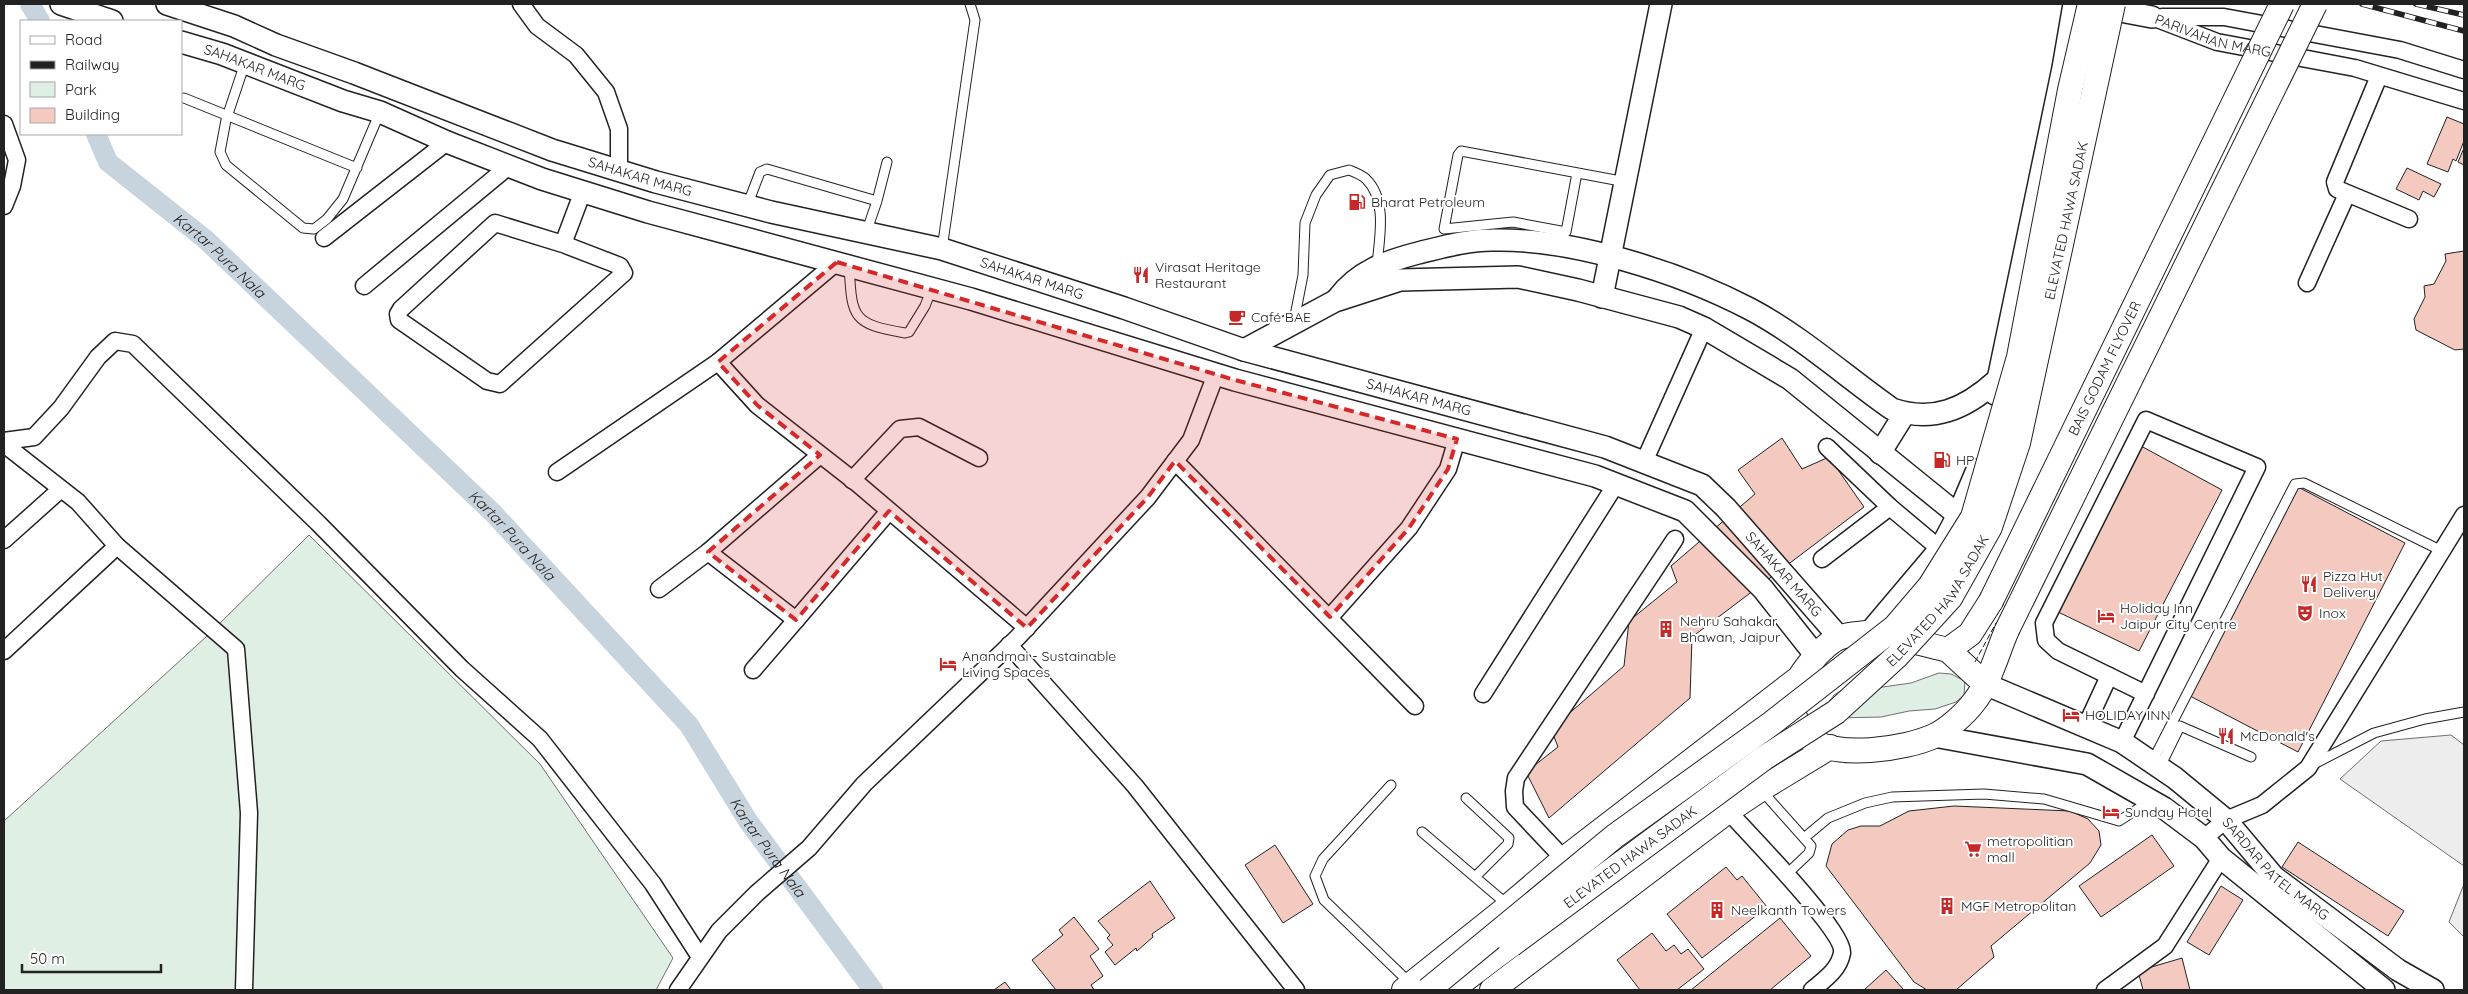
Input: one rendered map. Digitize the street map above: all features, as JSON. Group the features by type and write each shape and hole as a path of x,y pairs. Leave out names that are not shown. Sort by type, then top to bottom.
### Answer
{"main road":[{"name":"ELEVATED HAWA SADAK","path":"1414,988 1615,836 1772,723 1895,627 1930,586 1973,517 2017,366 2070,90 2090,4"},
{"name":"ELEVATED HAWA SADAK","path":"1451,990 1764,758 1836,712 1896,656 1950,598 1990,527 2018,443 2113,4"},
{"name":"BAIS GODAM FLYOVER","path":"1948,650 1970,634 1991,601 2282,4"},
{"name":"BAIS GODAM FLYOVER","path":"1985,684 2007,630 2315,4"},
{"path":"1414,988 1564,859 1799,678 1816,656 1839,637 1869,632 1948,650 1985,684 1974,702 1934,736 1888,748 1862,750 1830,748 1808,738 1794,714 1791,697 1799,678"},
{"path":"1492,990 1760,789 1830,748"}],"street":[{"path":"61,4 93,9 110,20"},
{"name":"SAHAKAR MARG","path":"167,4 234,26 276,45 354,73 552,150 619,171 747,206 942,249 1124,308 1244,350 1605,447 1702,484 1726,508 1839,637"},
{"path":"520,4 537,26 576,55 606,92 619,129 619,171"},
{"path":"1602,297 1661,4"},
{"path":"1869,632 1940,549 1973,482 1989,432 1996,382 2064,68 2074,4"},
{"path":"2080,4 2152,17"},
{"name":"PARIVAHAN MARG","path":"2152,17 2224,17 2400,50 2464,70"},
{"name":"PARIVAHAN MARG","path":"2152,17 2218,42 2355,68 2464,102"},
{"name":"SAHAKAR MARG","path":"182,42 245,63 343,101 380,112 447,142 509,166 648,212 932,288 1216,374 1595,476 1685,511 1763,588 1790,626 1816,656"},
{"path":"2379,76 2335,182 2337,189 2409,220"},
{"path":"4,124 17,160 12,186 4,206"},
{"path":"324,238 447,142"},
{"path":"364,286 509,166"},
{"path":"563,244 583,191"},
{"path":"2307,283 2347,194"},
{"path":"495,223 563,244 620,266 624,273 500,384 488,382 398,320 398,314 401,309 488,227 495,223"},
{"path":"1335,301 1347,286 1376,265 1460,243 1492,240 1549,243 1665,273 1750,309 1786,330 1892,409 1905,413 1933,414 1959,408 1996,382"},
{"path":"557,472 718,362 843,264"},
{"path":"1244,350 1335,301 1400,280 1518,277 1679,317 1704,328 1790,379 1958,515"},
{"path":"1644,462 1704,328"},
{"path":"4,443 34,437 61,408 98,357 115,341 133,344 318,523 462,669 540,739 653,884 700,956"},
{"path":"718,362 756,405 852,480 1026,628"},
{"path":"678,990 719,931 756,892 809,848 864,784 1010,645 1148,497 1191,440 1216,374"},
{"path":"1880,453 1905,413"},
{"path":"2122,742 2146,694 2257,467 2146,420 2044,623 2046,640 2058,650 2146,694"},
{"path":"852,480 900,429 919,427 979,458"},
{"path":"1330,617 1409,528 1448,469 1457,439"},
{"path":"4,443 78,502 117,546 236,649 249,813 244,990"},
{"path":"1827,447 1890,507 1940,549"},
{"path":"659,589 708,552 820,455"},
{"path":"1175,461 1330,617 1415,706"},
{"path":"1482,694 1616,484"},
{"path":"4,540 61,489"},
{"path":"1822,559 1890,507"},
{"path":"753,670 889,511"},
{"path":"2204,838 2226,820 2262,805 2308,768 2464,515"},
{"path":"1564,859 1516,807 1514,791 1516,778 1675,539"},
{"path":"4,651 117,546"},
{"path":"708,552 796,620"},
{"path":"1010,645 1135,786 1296,990"},
{"path":"2085,728 2109,676"},
{"name":"SARDAR PATEL MARG","path":"1985,684 2085,728 2122,742 2156,765 2226,820 2274,877 2398,970 2433,990"},
{"name":"SARDAR PATEL MARG","path":"1934,736 2087,764 2164,808 2204,838 2221,858 2384,990"},
{"path":"1728,812 1786,875 1825,920 1841,942 1842,951 1833,973 1812,990"},
{"path":"2105,990 2165,946 2221,858"}],"lane":[{"path":"942,249 975,20 971,4"},
{"path":"245,63 228,115 220,152 226,165 303,228 314,229 327,219 344,200 380,112"},
{"path":"184,98 356,168"},
{"path":"1577,173 1566,232 1513,222 1444,229 1458,155 1461,151 1626,182"},
{"path":"866,232 877,201 887,162"},
{"path":"747,206 760,172 767,169 877,201"},
{"path":"1294,323 1303,275 1305,223 1316,195 1330,176 1350,170 1366,179 1376,196 1380,220 1376,265"},
{"path":"843,264 853,310 861,320 896,332 908,332 925,306 932,288"},
{"path":"2156,765 2296,484 2304,483 2442,551"},
{"path":"2308,768 2374,733 2425,719 2464,712"},
{"path":"2156,765 2180,726 2250,757"},
{"path":"1391,785 1323,859 1315,876 1324,900 1414,988"},
{"path":"1760,789 1811,846 1809,852 1786,875"},
{"path":"1804,838 1828,818 1865,804 1892,797 1984,794 2044,798 2119,821 2151,801"},
{"path":"1466,798 1509,838 1508,844 1475,877"},
{"path":"1422,832 1509,906"}],"highlighted area":[{"path":"837,262 1235,380 1457,439 1448,469 1409,528 1330,617 1175,461 1148,497 1027,628 889,511 796,620 708,552 820,455 757,405 718,362"}],"green space":[{"path":"309,535 540,764 673,958 656,990 4,990 4,821 207,636"},
{"path":"1939,673 1951,674 1965,681 1964,695 1956,702 1935,709 1909,711 1881,717 1835,718 1828,703 1834,695 1847,687 1876,688 1911,683"}],"shaded area":[{"path":"2451,735 2464,745 2464,866 2340,779 2381,741"},
{"path":"2464,884 2464,937 2449,922"}],"building":[{"path":"2447,117 2464,124 2464,141 2456,161 2453,159 2448,172 2427,164"},
{"path":"2464,148 2464,165 2458,162"},
{"path":"2407,168 2441,184 2434,197 2423,191 2419,200 2396,189"},
{"path":"2464,251 2464,349 2455,350 2416,330 2414,319 2425,297 2424,286 2434,284 2446,261 2445,254"},
{"name":"Nehru Sahakar Bhawan, Jaipur","path":"1782,438 1802,469 1829,457 1864,507 1692,637 1690,698 1549,818 1526,772 1558,747 1551,729 1624,666 1629,621 1677,582 1671,566 1755,494 1738,470"},
{"path":"2141,446 2222,490 2139,651 2056,611"},
{"path":"2298,487 2405,543 2298,752 2190,696"},
{"name":"MGF Metropolitan","path":"1954,806 2070,811 2088,819 2099,831 2101,845 2090,863 1991,946 1994,957 1956,990 1927,990 1914,982 1826,866 1832,844 1848,830 1861,826 1880,826 1909,811"},
{"path":"2152,835 2174,866 2101,917 2079,886"},
{"path":"2298,842 2404,911 2388,936 2282,867"},
{"path":"1275,845 1313,904 1283,923 1245,865"},
{"name":"Neelkanth Towers","path":"1726,867 1737,880 1742,876 1767,907 1702,958 1667,914"},
{"path":"1150,881 1175,918 1152,934 1153,937 1137,951 1136,948 1115,965 1105,952 1113,945 1107,938 1110,935 1098,921"},
{"path":"2221,886 2243,900 2209,955 2187,942"},
{"path":"1074,917 1099,949 1090,956 1103,976 1091,985 1094,990 1056,990 1032,960 1063,935 1059,930"},
{"path":"1780,918 1811,956 1770,990 1691,990"},
{"path":"1652,933 1666,951 1674,945 1681,954 1688,949 1704,969 1677,990 1640,990 1617,960"},
{"path":"2182,958 2190,990 2143,990 2138,971"},
{"path":"1886,970 1904,990 1864,990"},
{"path":"1005,982 1011,990 994,990"}],"waterway":[{"name":"Kartar Pura Nala","path":"30,4 39,20"},
{"name":"Kartar Pura Nala","path":"96,135 108,162 205,239 493,513 689,725 748,821 873,990"}],"railway":[{"path":"2362,4 2464,31"},
{"path":"2416,4 2464,15"}],"fence":[{"path":"1975,662 1996,623"}],"place":[{"name":"Bharat Petroleum","path":"1357,202"},
{"name":"Virasat Heritage Restaurant","path":"1141,275"},
{"name":"Café BAE","path":"1237,317"},
{"name":"HP","path":"1942,460"},
{"name":"Pizza Hut Delivery","path":"2309,584"},
{"name":"Inox","path":"2305,613"},
{"name":"Holiday Inn Jaipur City Centre","path":"2106,616"},
{"name":"Nehru Sahakar Bhawan, Jaipur","path":"1666,629"},
{"name":"Anandmai - Sustainable Living Spaces","path":"948,664"},
{"name":"HOLIDAY INN","path":"2071,715"},
{"name":"McDonald's","path":"2226,736"},
{"name":"Sunday Hotel","path":"2111,812"},
{"name":"metropolitian mall","path":"1973,849"},
{"name":"MGF Metropolitan","path":"1947,906"},
{"name":"Neelkanth Towers","path":"1717,910"}]}
